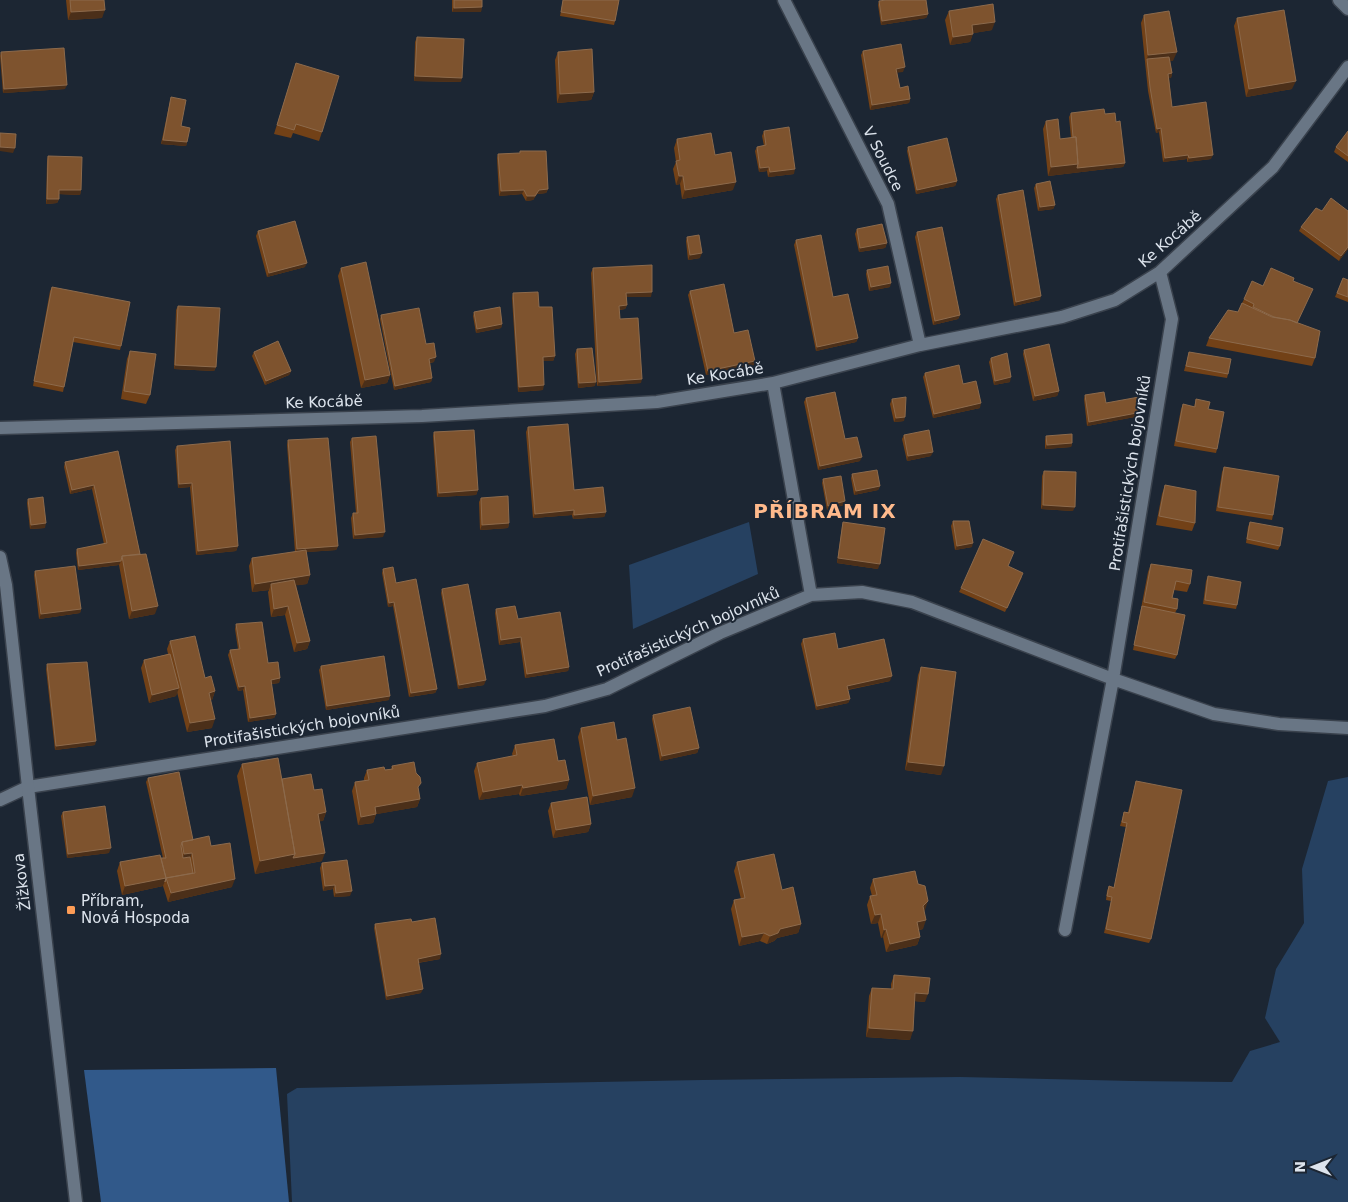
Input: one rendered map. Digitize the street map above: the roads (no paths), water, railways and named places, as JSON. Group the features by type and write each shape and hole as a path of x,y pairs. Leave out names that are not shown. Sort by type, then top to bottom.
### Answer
{"street":[{"name":"V Soudce","path":"784,0 888,204 920,345"},
{"path":"1339,0 1348,9"},
{"name":"Ke Kocábě","path":"0,428 422,416 657,402 773,383 920,345 1062,317 1115,300 1160,272 1273,167 1348,67"},
{"name":"Protifašistických bojovníků","path":"1065,930 1113,679 1172,319 1160,272"},
{"path":"773,383 812,595"},
{"name":"Žižkova","path":"0,558 6,585 76,1202"},
{"name":"Protifašistických bojovníků","path":"0,800 28,787 546,706 607,689 720,633 812,595 862,592 912,602 1113,679 1214,714 1279,724 1348,728"}],"place":[{"name":"Příbram, Nová Hospoda","path":"71,910"}],"district":[{"name":"PŘÍBRAM IX","path":"825,511"}]}
